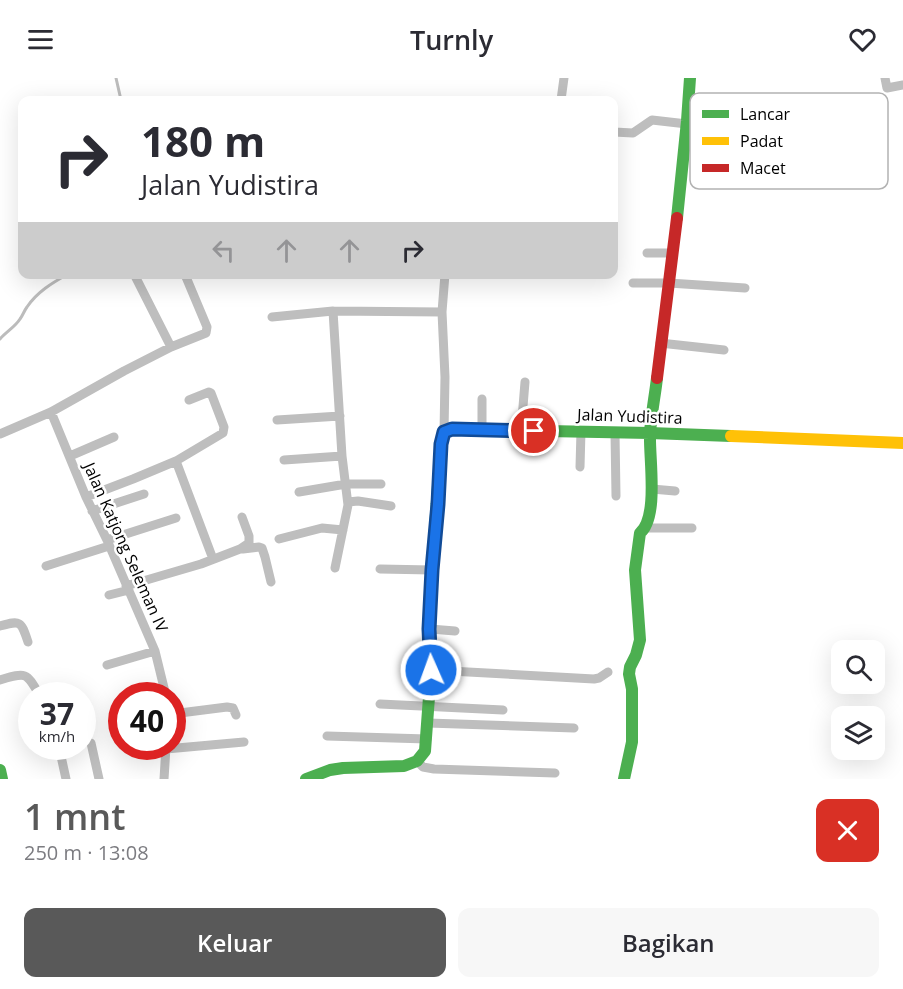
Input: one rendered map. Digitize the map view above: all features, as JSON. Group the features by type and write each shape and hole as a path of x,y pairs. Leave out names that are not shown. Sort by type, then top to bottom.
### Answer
{"street":[{"path":"562,96 564,78"},
{"path":"624,779 632,742 632,689 629,674 640,640 635,570 640,533 646,528 650,511 652,489 650,433 673,253 690,78"},
{"path":"885,78 886,88 903,85"},
{"path":"618,132 633,133 652,120 687,124"},
{"path":"647,253 673,253"},
{"path":"137,279 171,347"},
{"path":"0,434 51,412 171,347 206,333 207,330 187,279"},
{"path":"306,779 330,770 404,766 417,761 424,751 427,739 431,670 429,629 432,570 441,444 444,432 445,377 442,312 445,279"},
{"path":"633,283 669,282 745,288"},
{"path":"272,317 333,311 442,312"},
{"path":"333,311 342,456 348,502 335,568"},
{"path":"660,343 724,350"},
{"path":"521,431 525,382"},
{"path":"86,497 176,461 223,433 224,430 211,393 208,392 189,400"},
{"path":"482,399 482,430"},
{"name":"Jalan Katjong Seleman IV","path":"51,412 92,511 155,651 163,682"},
{"path":"277,420 340,416"},
{"name":"Jalan Yudistira","path":"444,432 452,429 581,431 903,442"},
{"path":"580,467 581,431"},
{"path":"615,433 616,496"},
{"path":"70,456 114,437"},
{"path":"284,460 342,456"},
{"path":"176,461 213,559"},
{"path":"299,492 345,484 381,484"},
{"path":"652,489 675,491"},
{"path":"92,511 144,494"},
{"path":"348,502 358,501 391,506"},
{"path":"46,566 176,518"},
{"path":"109,596 240,549 249,543 249,536 242,518"},
{"path":"279,539 322,528 343,530"},
{"path":"646,528 693,528"},
{"path":"240,549 262,548 271,582"},
{"path":"380,569 432,570"},
{"path":"0,626 19,623 23,627 28,642"},
{"path":"429,629 455,631"},
{"path":"107,665 155,651"},
{"path":"431,670 594,679 608,672"},
{"path":"0,680 18,674 26,675 31,682"},
{"path":"380,704 503,710"},
{"path":"186,712 227,707 232,708 236,715"},
{"path":"428,723 574,728"},
{"path":"327,735 427,739"},
{"path":"186,746 244,742"},
{"path":"62,760 66,779"},
{"path":"95,760 99,779"},
{"path":"164,779 165,760"},
{"path":"417,761 423,767 434,769 555,773"},
{"path":"0,770 2,779"}],"waterway":[{"path":"116,78 120,96"},
{"path":"0,339 18,322 35,297 60,279"}],"traffic: fast":[{"path":"677,218 690,78"},
{"path":"624,779 632,742 632,689 629,674 640,640 635,570 640,533 646,525 651,501 650,434 657,378"},
{"path":"306,779 343,768 404,766 417,761 425,751 431,670 432,570 441,444 444,432 452,429 731,436"},
{"path":"0,770 2,779"}],"traffic: slow":[{"path":"731,436 903,443"}],"traffic: jam":[{"path":"657,378 677,218"}],"route":[{"path":"431,670 429,629 432,570 441,444 444,432 452,429 534,431"}]}
